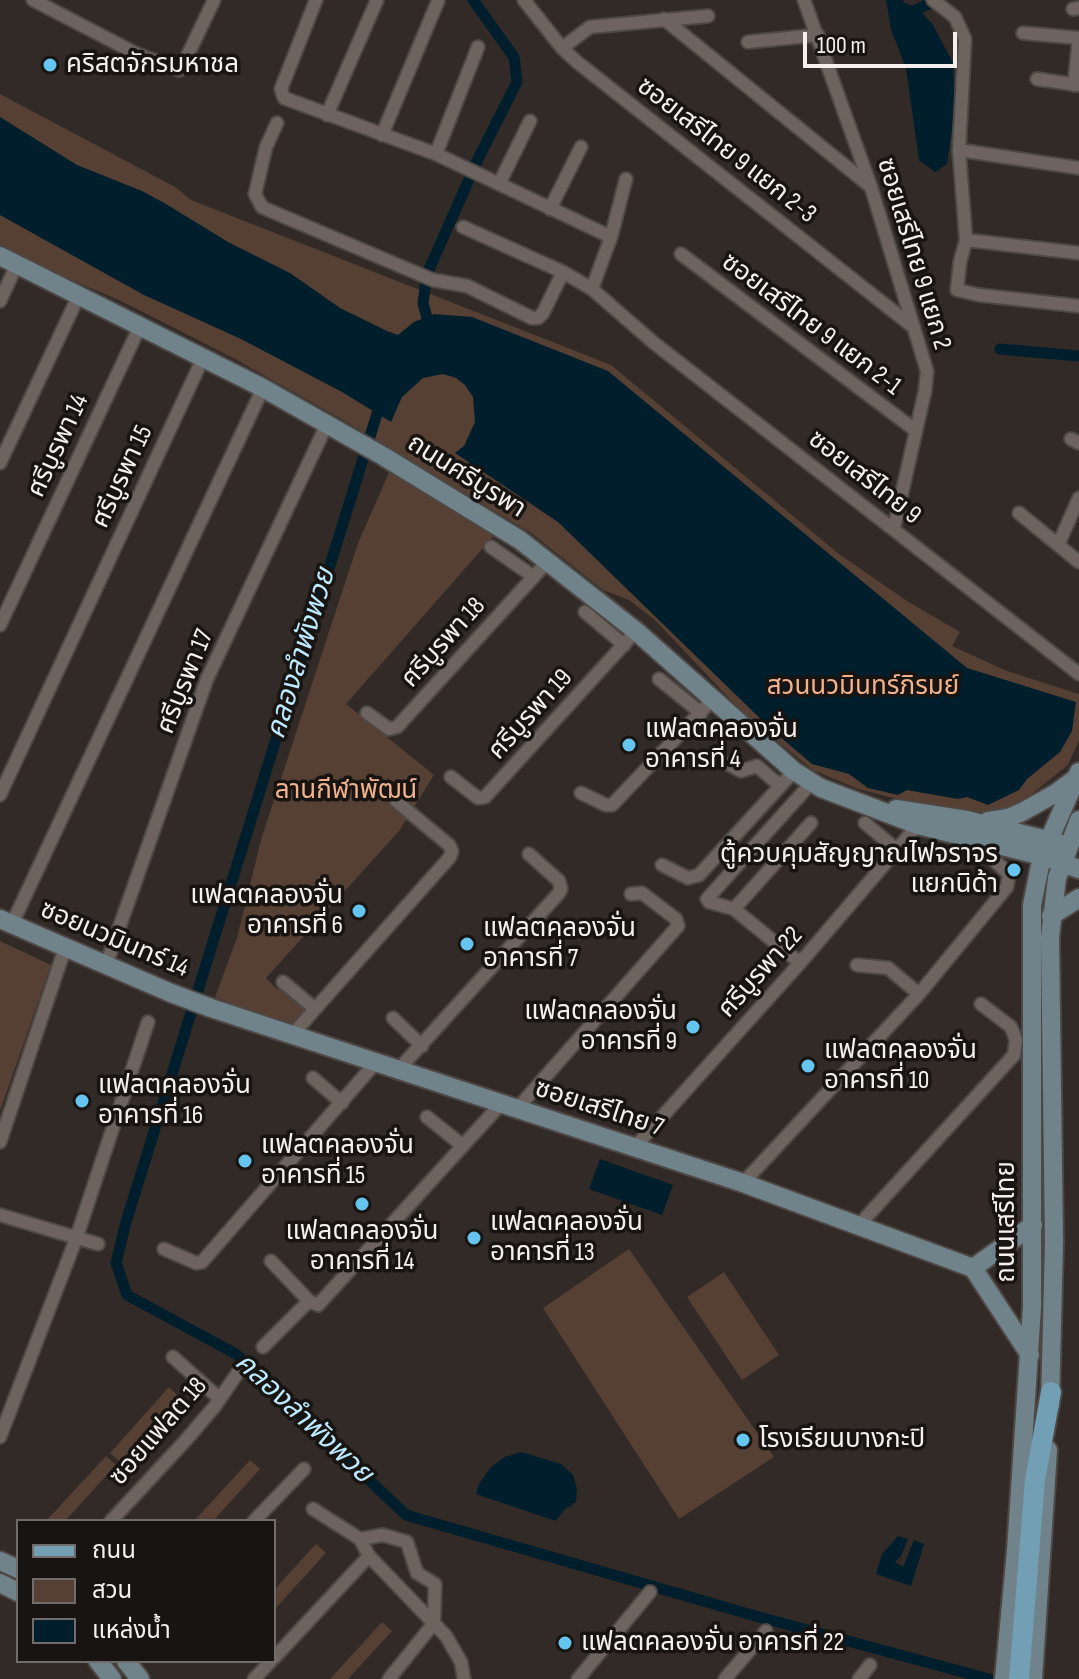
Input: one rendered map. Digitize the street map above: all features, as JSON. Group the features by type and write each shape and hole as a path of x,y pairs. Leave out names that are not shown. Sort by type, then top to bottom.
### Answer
{"main road":[{"path":"1019,1675 1035,1480 1051,1392"}],"street":[{"path":"33,0 137,54 179,70 214,0"},
{"path":"316,0 281,89 284,98 436,154 611,237"},
{"path":"327,115 377,0"},
{"name":"ซอยเสรีไทย 9 แยก 2-3","path":"524,0 562,48 912,326"},
{"name":"ซอยเสรีไทย 9 แยก 2","path":"804,0 871,187 927,371 894,528"},
{"path":"933,0 955,17 965,39 959,150 966,240 956,287 961,292 979,295 1079,306"},
{"path":"382,135 438,1"},
{"path":"562,48 590,27 708,16"},
{"path":"664,19 871,187"},
{"path":"1023,33 1079,38 1076,85 1037,79"},
{"path":"748,42 818,35"},
{"path":"436,154 478,47"},
{"path":"499,184 530,121"},
{"path":"277,123 266,147 255,194 262,207 433,280 467,286 532,318 538,318 543,313 563,272"},
{"path":"550,209 581,147"},
{"path":"959,150 1079,168"},
{"path":"592,289 611,237 626,179"},
{"name":"ซอยเสรีไทย 9","path":"463,227 563,272 592,289 622,317 1079,674"},
{"path":"966,240 1079,253"},
{"name":"ซอยเสรีไทย 9 แยก 2-1","path":"681,254 915,430"},
{"path":"0,301 8,260"},
{"name":"ถนนศรีบูรพา","path":"8,260 263,388 509,533 548,561 630,638 714,698 794,771 863,814 1045,848"},
{"path":"0,463 79,295"},
{"name":"ศรีบูรพา 14","path":"0,625 140,326"},
{"name":"ศรีบูรพา 15","path":"0,795 203,358"},
{"path":"6,922 263,388"},
{"name":"ศรีบูรพา 17","path":"106,965 207,679 327,424"},
{"path":"1058,545 1079,498"},
{"path":"1019,513 1079,562"},
{"path":"491,547 534,577"},
{"name":"ศรีบูรพา 18","path":"367,713 389,729 397,727 548,561"},
{"path":"585,612 630,638"},
{"name":"ศรีบูรพา 19","path":"451,777 478,798 485,797 630,638"},
{"path":"659,679 701,713"},
{"path":"581,793 612,805 714,698"},
{"path":"728,764 741,771 757,766 779,785"},
{"path":"662,865 688,878 699,875 794,771"},
{"path":"967,820 1008,818 1056,793 1078,775"},
{"name":"ถนนเสรีไทย","path":"1019,1675 1033,1225 1031,930 1037,876 1045,848 1078,775"},
{"path":"800,963 734,909 707,899 805,790"},
{"path":"292,1035 450,857 452,851 396,801"},
{"path":"863,814 897,850"},
{"name":"ถนนศรีบูรพา","path":"863,814 967,820 1072,857"},
{"name":"ถนนเสรีไทย","path":"1019,1675 1051,1392 1054,1242 1049,996 1051,916 1072,857 1079,820"},
{"path":"734,909 811,823"},
{"name":"ศรีบูรพา 22","path":"635,1147 800,963 918,825"},
{"path":"743,1183 919,994 1007,887 1009,874 984,851"},
{"path":"400,1068 561,889 559,881 529,854"},
{"path":"271,1261 309,1301 318,1305 463,1146 508,1107 678,926 676,919 642,893 631,894"},
{"path":"1051,916 1079,898"},
{"name":"ซอยนวมินทร์ 14","path":"6,922 208,1006"},
{"path":"0,1142 65,948"},
{"path":"857,965 888,968 919,994"},
{"path":"283,982 314,1008"},
{"path":"859,1225 1014,1055 1016,1040 1011,1027 981,1004"},
{"name":"ซอยเสรีไทย 7","path":"208,1006 743,1183 973,1268"},
{"path":"393,1018 422,1046"},
{"path":"0,1437 76,1239 148,1022"},
{"path":"164,1249 196,1263 202,1262 377,1061"},
{"path":"313,1078 342,1103"},
{"path":"427,1117 463,1146"},
{"path":"0,1215 98,1244"},
{"path":"1030,1355 973,1268 1033,1225"},
{"path":"263,1347 309,1301"},
{"path":"173,1357 220,1399"},
{"name":"ซอยแฟลต 18","path":"113,1519 186,1440 239,1371"},
{"path":"256,1519 304,1469"},
{"path":"313,1509 360,1539 369,1556 456,1649 464,1679"},
{"path":"360,1539 383,1535 407,1542 417,1573 435,1584 434,1623 389,1679"},
{"path":"276,1655 369,1556"},
{"path":"578,1679 650,1592"},
{"path":"725,1679 766,1631"},
{"path":"100,1663 112,1679"},
{"path":"128,1663 140,1679"},
{"path":"254,1679 268,1663"},
{"path":"859,1679 870,1665"}],"green space":[{"name":"สวนนวมินทร์ภิรมย์","path":"0,94 175,187 191,200 611,365 839,554 907,601 960,632 952,646 1007,671 1079,694 1079,740 1068,765 1023,801 1001,813 985,815 909,802 858,789 813,770 744,714 655,620 629,600 603,590 531,533 235,359 121,301 0,250"},
{"name":"ลานกีฬาพัฒน์","path":"391,468 498,531 346,704 434,775 399,831 266,978 277,989 295,983 316,1001 289,1029 215,997 237,938 261,840 358,543"},
{"path":"0,941 51,965 0,1111"},
{"path":"629,1249 774,1457 679,1519 543,1308"},
{"path":"724,1272 779,1355 742,1380 687,1297"},
{"path":"169,1387 179,1397 120,1462 110,1453"},
{"path":"106,1456 116,1465 67,1519 48,1519"},
{"path":"250,1460 260,1469 215,1519 196,1519"},
{"path":"316,1544 326,1553 276,1608 276,1588"},
{"path":"382,1622 392,1631 348,1679 330,1679"}],"water":[{"path":"886,0 903,0 918,8 933,25 953,63 955,108 947,164 935,172 919,160 906,69 891,29"},
{"name":"สวนนวมินทร์ภิรมย์","path":"0,117 77,165 142,191 228,242 290,273 340,308 387,331 398,335 414,322 434,314 472,317 608,371 967,668 1076,702 1072,731 1060,752 1027,779 1019,790 988,805 967,797 958,799 907,790 898,795 868,788 849,774 812,764 772,730 558,522 455,453 464,446 475,422 473,397 465,385 443,374 423,378 402,397 391,422 342,392 241,339 144,295 0,215"},
{"path":"600,1159 673,1185 662,1215 589,1189"},
{"path":"521,1452 561,1464 573,1475 577,1489 576,1502 564,1510 556,1521 476,1494 491,1467 505,1457"},
{"path":"898,1536 908,1539 895,1562 903,1567 914,1540 924,1544 911,1586 876,1574 882,1554"}],"waterway":[{"path":"430,329 423,303 427,274 478,159 517,82 514,57 473,0"},
{"path":"905,15 937,0"},
{"path":"1000,349 1079,356"},
{"name":"คลองลำพังพวย","path":"381,401 126,1222 116,1263 127,1295 236,1354 406,1515 759,1617 989,1679"}],"place":[{"name":"คริสตจักรมหาชล","path":"50,65"},
{"name":"แฟลตคลองจั่น อาคารที่ 4","path":"629,745"},
{"name":"ตู้ควบคุมสัญญาณไฟจราจร แยกนิด้า","path":"1014,870"},
{"name":"แฟลตคลองจั่น อาคารที่ 6","path":"359,911"},
{"name":"แฟลตคลองจั่น อาคารที่ 7","path":"467,944"},
{"name":"แฟลตคลองจั่น อาคารที่ 9","path":"693,1027"},
{"name":"แฟลตคลองจั่น อาคารที่ 10","path":"808,1066"},
{"name":"แฟลตคลองจั่น อาคารที่ 16","path":"82,1101"},
{"name":"แฟลตคลองจั่น อาคารที่ 15","path":"245,1161"},
{"name":"แฟลตคลองจั่น อาคารที่ 14","path":"362,1204"},
{"name":"แฟลตคลองจั่น อาคารที่ 13","path":"474,1238"},
{"name":"โรงเรียนบางกะปิ","path":"743,1440"},
{"name":"แฟลตคลองจั่น อาคารที่ 22","path":"565,1643"}]}
